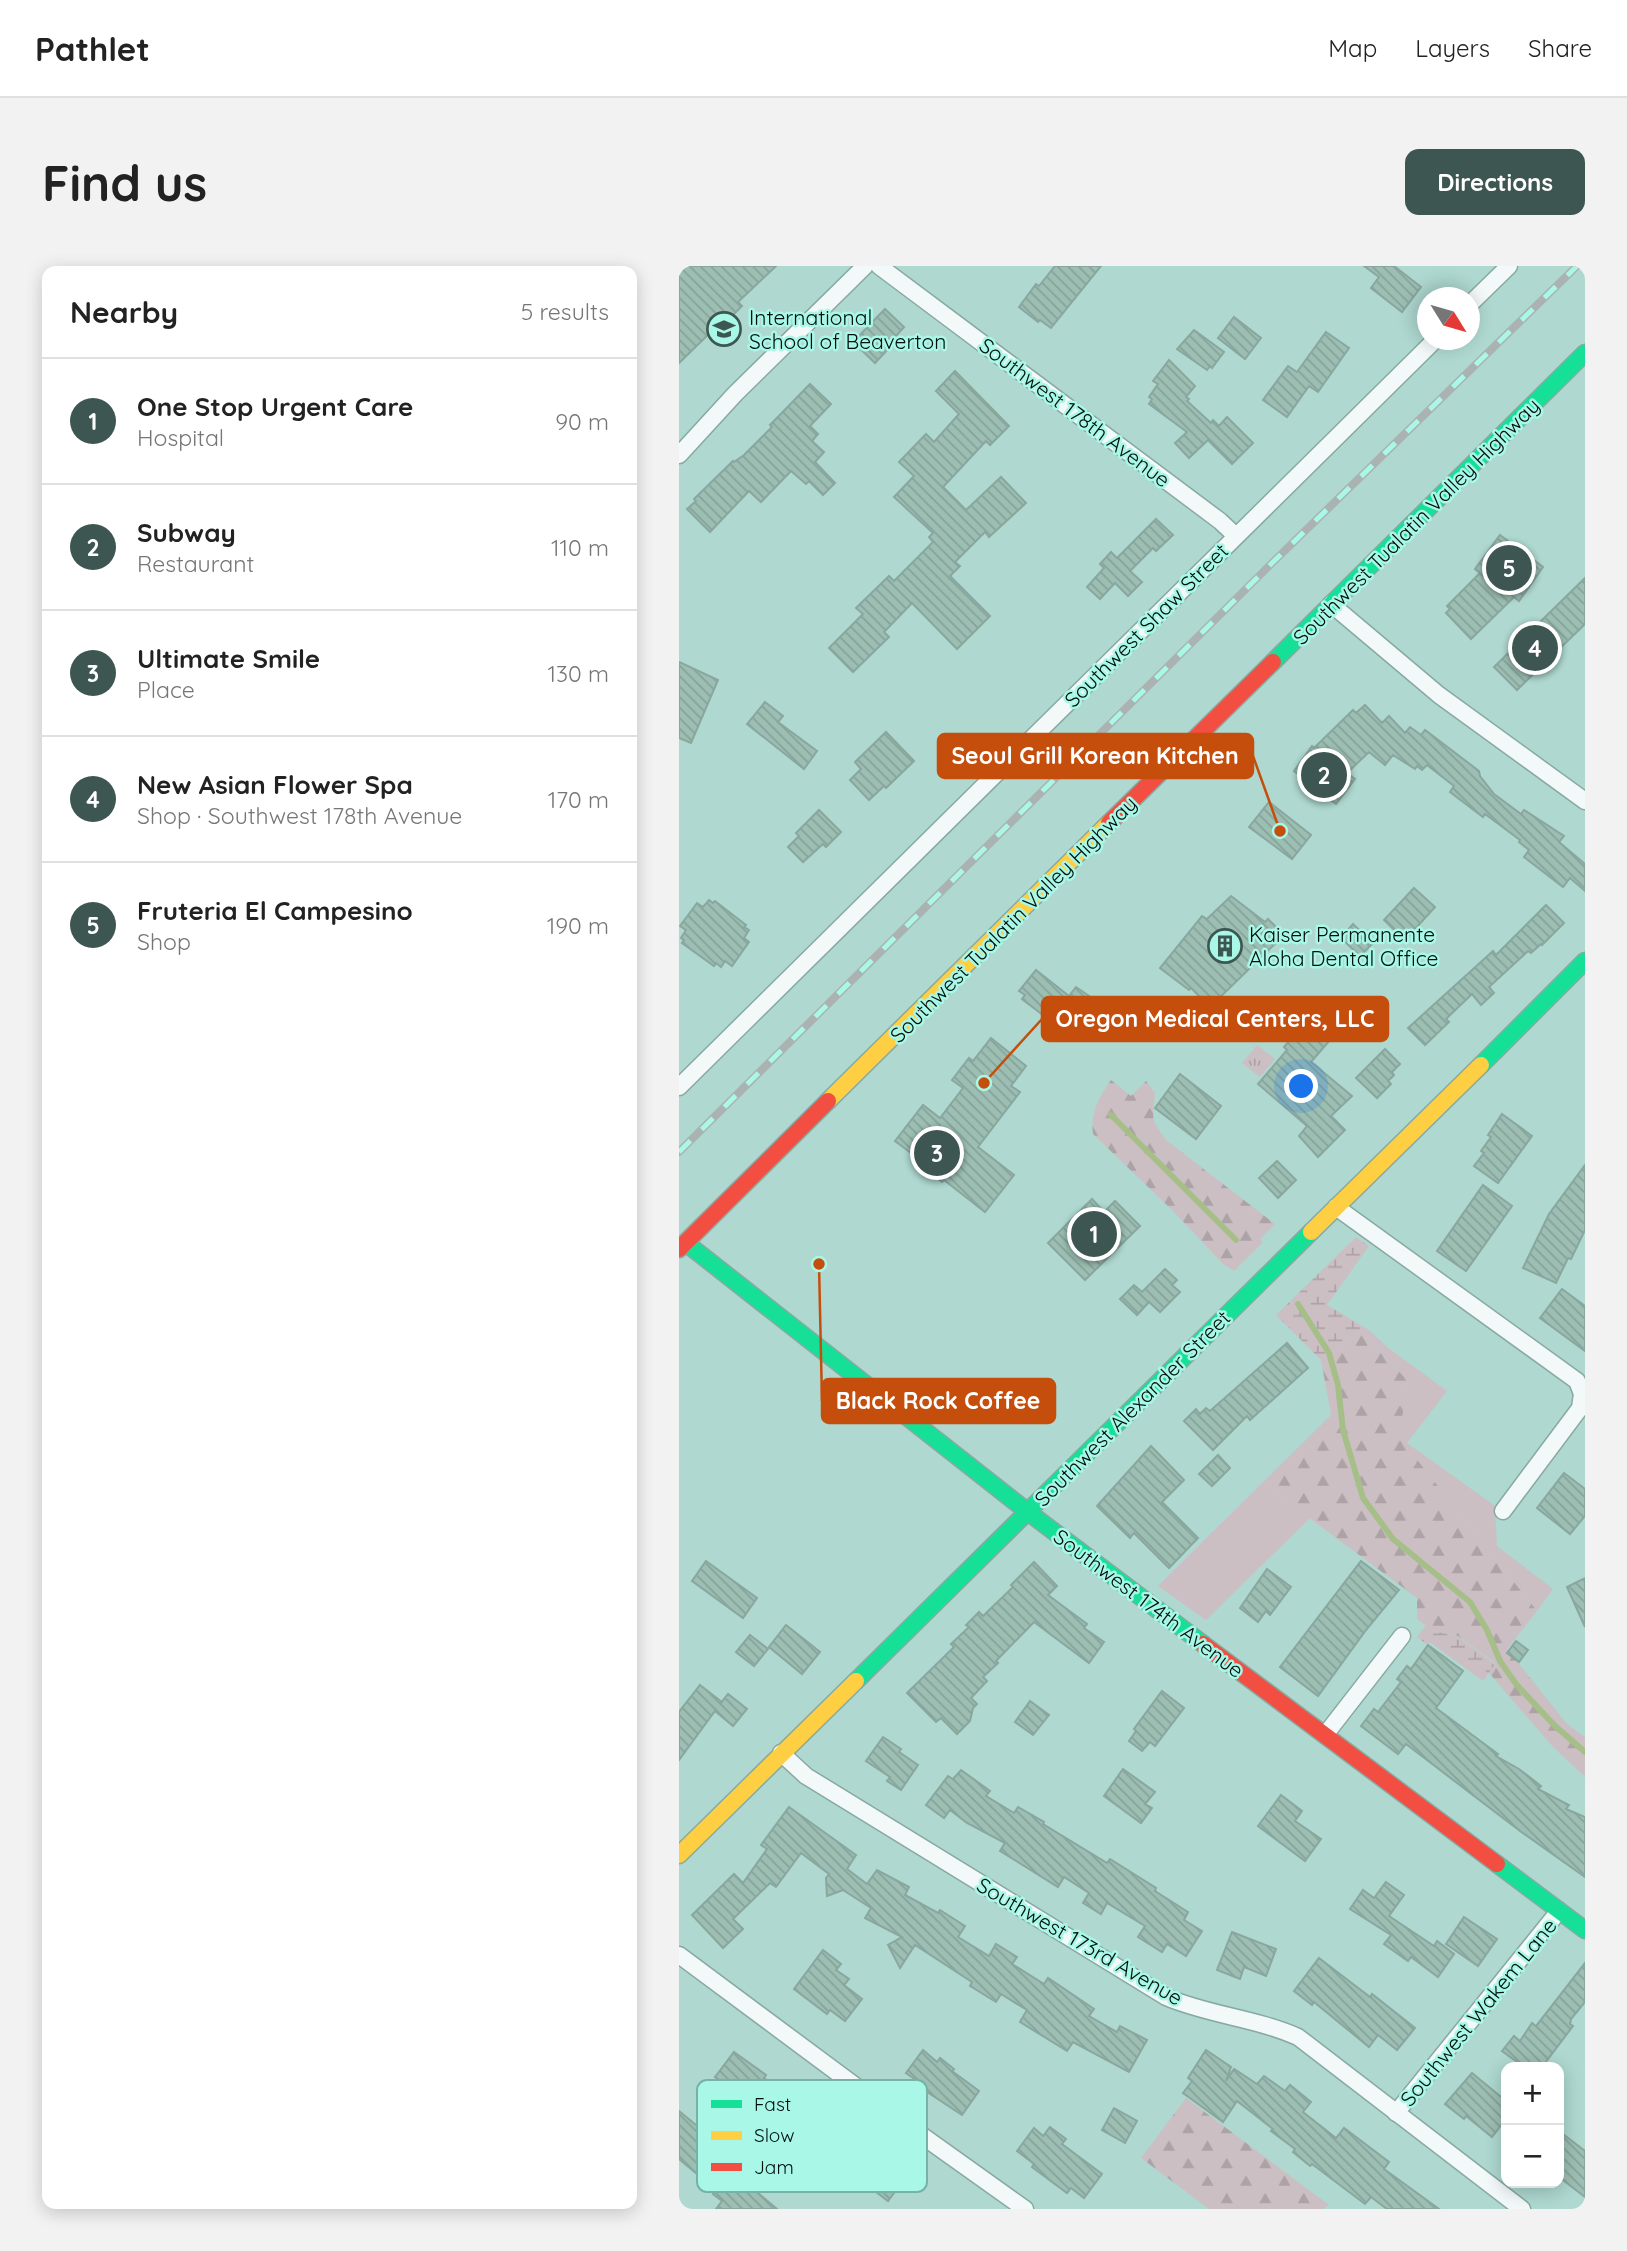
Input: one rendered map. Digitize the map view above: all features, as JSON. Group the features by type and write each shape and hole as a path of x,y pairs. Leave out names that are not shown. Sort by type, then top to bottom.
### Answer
{"street":[{"path":"679,455 735,394 865,266"},
{"name":"Southwest 178th Avenue","path":"879,266 1220,521 1236,536"},
{"path":"1480,294 1509,266"},
{"name":"Southwest Shaw Street","path":"679,1087 1425,350"},
{"name":"Southwest Tualatin Valley Highway","path":"682,1246 1585,353"},
{"path":"1331,604 1440,695 1585,801"},
{"name":"Southwest Alexander Street","path":"679,1855 1437,1110 1585,961"},
{"path":"1336,1207 1577,1381 1582,1394 1580,1408 1503,1511"},
{"name":"Southwest 174th Avenue","path":"682,1246 1028,1512 1585,1930"},
{"path":"1325,1735 1402,1636"},
{"name":"Southwest 173rd Avenue","path":"781,1752 806,1776 1156,1991 1182,2003 1263,2024 1298,2038 1522,2209"},
{"name":"Southwest Wakem Lane","path":"1396,2113 1559,1911"},
{"path":"679,1955 847,2080"},
{"path":"927,2139 1025,2209"}],"green space":[{"path":"1257,1045 1275,1059 1260,1077 1242,1063"},
{"path":"1111,1080 1131,1096 1146,1081 1155,1093 1155,1122 1166,1140 1275,1224 1260,1239 1263,1242 1234,1271 1223,1264 1173,1211 1093,1134 1096,1106"},
{"path":"1356,1237 1369,1246 1327,1305 1369,1330 1361,1332 1321,1360 1276,1315"},
{"path":"1369,1330 1387,1347 1447,1391 1407,1443 1495,1506 1497,1546 1553,1589 1537,1611 1398,1437 1408,1381 1361,1332"},
{"path":"1361,1332 1408,1381 1399,1437 1537,1611 1507,1649 1567,1724 1585,1737 1585,1777 1553,1747 1489,1673 1495,1663 1458,1636 1433,1631 1417,1619 1417,1598 1262,1483 1331,1415 1321,1360"},
{"path":"1262,1483 1310,1518 1206,1620 1158,1586"},
{"path":"1426,1625 1433,1631 1457,1636 1495,1664 1483,1681 1431,1643 1426,1644 1417,1637"},
{"path":"1186,2098 1329,2205 1322,2209 1209,2209 1141,2158"}],"building":[{"path":"679,266 776,266 738,302 742,306 718,330 716,327 679,363"},
{"path":"1055,266 1101,266 1051,328 1040,320 1038,322 1019,307 1036,284 1039,286"},
{"path":"1364,266 1394,266 1421,287 1417,287 1417,292 1402,312 1371,288 1379,277"},
{"path":"885,309 904,327 875,363 853,342"},
{"path":"1234,317 1261,338 1245,359 1218,338"},
{"path":"1194,330 1224,352 1212,368 1210,366 1207,370 1177,349"},
{"path":"1326,332 1349,348 1318,392 1309,386 1287,417 1263,400 1288,366 1297,372"},
{"path":"1169,360 1195,386 1186,397 1189,399 1187,401 1211,423 1213,420 1219,426 1227,417 1253,443 1232,464 1208,440 1189,458 1175,443 1187,432 1149,404 1152,399 1149,397 1158,384 1153,381"},
{"path":"955,371 1009,426 990,445 986,441 943,487 966,510 1001,477 1026,503 989,537 985,532 955,562 960,566 950,576 990,616 957,649 912,603 884,632 889,637 853,672 829,648 863,614 856,608 889,576 894,581 933,542 929,537 933,533 894,497 914,476 899,462 926,434 934,442 959,414 936,391"},
{"path":"810,384 831,404 810,426 818,434 812,441 824,452 815,462 835,483 823,495 809,481 806,484 791,471 761,502 749,491 710,532 687,509 733,461 744,455 772,427 770,425"},
{"path":"1156,519 1173,535 1156,551 1153,548 1130,571 1142,582 1128,596 1115,583 1100,599 1087,587 1104,568 1100,564 1111,552 1117,558"},
{"path":"1500,535 1543,567 1519,601 1514,597 1471,639 1446,613 1450,609 1447,606 1480,573 1475,569"},
{"path":"1585,578 1585,624 1517,690 1494,667"},
{"path":"679,662 718,680 691,743 679,738"},
{"path":"765,702 783,716 778,722 817,751 804,769 747,724"},
{"path":"1365,705 1382,723 1389,716 1405,733 1410,727 1421,735 1425,730 1479,771 1494,794 1521,814 1524,810 1564,836 1559,842 1585,864 1585,891 1570,878 1563,887 1524,857 1529,850 1520,840 1450,792 1454,786 1427,765 1422,770 1417,766 1415,769 1393,755 1385,765 1369,752 1347,773 1355,779 1336,804 1294,771 1312,746 1314,748 1353,710 1356,713"},
{"path":"886,732 914,761 869,800 850,780 861,769 855,762"},
{"path":"1269,802 1311,835 1292,859 1249,827"},
{"path":"819,810 841,832 826,847 823,844 803,862 788,847 799,836 796,833"},
{"path":"1414,888 1435,907 1405,940 1384,920"},
{"name":"Kaiser Permanente Aloha Dental Office","path":"1231,896 1265,922 1268,919 1284,935 1210,1007 1191,988 1189,990 1160,968 1202,916 1207,919"},
{"path":"709,900 713,903 715,901 749,930 744,938 749,942 732,966 725,961 721,967 716,963 714,966 682,943 684,940 681,938 686,930 680,926 697,903 703,907"},
{"path":"1546,905 1564,923 1542,945 1531,953 1528,951 1489,987 1494,993 1481,1005 1472,994 1446,1019 1449,1022 1425,1045 1408,1028 1493,951 1496,955"},
{"path":"1353,924 1373,943 1360,956 1341,938"},
{"path":"1036,970 1069,996 1076,987 1092,998 1085,1007 1088,1010 1069,1035 1022,999 1025,995 1019,991"},
{"path":"1307,1020 1330,1040 1311,1062 1352,1096 1331,1116 1345,1130 1318,1157 1299,1136 1307,1126 1258,1084 1287,1050 1284,1047"},
{"path":"991,1038 1026,1066 1011,1086 1020,1092 978,1147 1014,1175 985,1212 920,1165 923,1162 895,1141 923,1105 940,1118 963,1088 952,1080 969,1058 973,1061"},
{"path":"1385,1049 1400,1064 1392,1072 1394,1075 1388,1081 1391,1084 1377,1098 1356,1078"},
{"path":"1180,1074 1221,1106 1196,1139 1155,1108"},
{"path":"1502,1114 1532,1136 1498,1183 1474,1166 1484,1153 1481,1151 1491,1137 1488,1135"},
{"path":"1277,1161 1296,1180 1278,1198 1259,1178"},
{"path":"1585,1165 1585,1230 1556,1283 1523,1268 1549,1214"},
{"path":"1483,1185 1512,1206 1466,1271 1437,1251"},
{"path":"1092,1199 1104,1212 1115,1201 1140,1226 1085,1280 1048,1243"},
{"path":"1165,1269 1177,1280 1172,1285 1180,1292 1160,1312 1149,1302 1137,1315 1120,1299 1134,1285 1142,1292"},
{"path":"1562,1289 1585,1306 1585,1351 1540,1318"},
{"path":"1287,1343 1308,1368 1250,1420 1247,1416 1213,1450 1184,1421 1196,1409 1200,1414 1206,1408 1210,1411"},
{"path":"1151,1446 1184,1480 1162,1502 1198,1538 1169,1568 1134,1533 1130,1538 1097,1506"},
{"path":"1218,1455 1230,1468 1212,1486 1199,1474"},
{"path":"1564,1473 1585,1489 1585,1516 1570,1534 1537,1508"},
{"path":"706,1561 757,1598 743,1618 692,1581"},
{"path":"1361,1561 1399,1590 1318,1696 1280,1667"},
{"path":"1034,1562 1057,1586 1048,1595 1087,1624 1084,1628 1104,1642 1089,1663 1034,1622 983,1677 987,1681 971,1698 977,1704 973,1708 970,1721 957,1734 941,1718 936,1722 907,1693 954,1647 951,1644 969,1627 966,1625 979,1612 983,1616"},
{"path":"1267,1569 1291,1587 1270,1615 1266,1611 1258,1622 1240,1608"},
{"path":"1585,1578 1585,1627 1567,1587"},
{"path":"786,1625 820,1652 802,1674 769,1647"},
{"path":"750,1635 768,1649 754,1666 736,1652"},
{"path":"1516,1641 1528,1650 1519,1662 1507,1653"},
{"path":"1428,1645 1463,1671 1436,1708 1498,1754 1496,1756 1541,1786 1538,1789 1569,1805 1566,1809 1585,1817 1585,1877 1406,1744 1398,1754 1361,1726 1374,1709 1378,1712 1401,1682 1397,1679 1407,1666 1411,1669"},
{"path":"700,1685 722,1702 728,1694 747,1709 733,1726 715,1711 679,1760 679,1712"},
{"path":"1162,1691 1184,1708 1155,1746 1150,1742 1142,1751 1129,1741 1136,1731 1134,1729"},
{"path":"1030,1701 1049,1715 1033,1735 1015,1722"},
{"path":"883,1737 918,1765 901,1790 887,1781 890,1777 866,1761"},
{"path":"1123,1769 1155,1792 1145,1804 1152,1808 1141,1823 1104,1796"},
{"path":"961,1770 990,1791 986,1796 1014,1813 1018,1807 1107,1863 1110,1859 1188,1912 1184,1920 1202,1931 1186,1956 1167,1944 1162,1952 1138,1937 1145,1926 1107,1903 1101,1914 1083,1903 1089,1893 1064,1877 1058,1887 1000,1851 1005,1843 967,1823 950,1810 944,1818 926,1805 948,1776 953,1779"},
{"path":"1281,1795 1302,1811 1295,1821 1321,1839 1305,1861 1258,1826"},
{"path":"789,1807 856,1855 847,1869 867,1884 877,1870 909,1887 905,1895 938,1913 940,1910 965,1926 958,1937 989,1956 996,1944 1017,1957 1012,1964 1044,1984 1048,1978 1094,2009 1089,2016 1117,2032 1120,2026 1147,2040 1129,2072 1073,2042 1067,2051 1020,2022 1027,2010 1001,1994 996,2002 970,1986 972,1982 915,1945 900,1968 888,1945 902,1937 865,1918 871,1908 843,1890 827,1896 826,1878 829,1874 801,1853 776,1887 770,1883 733,1919 743,1929 723,1948 692,1915 734,1874 743,1883 767,1849 761,1845"},
{"path":"1386,1882 1404,1895 1389,1916 1434,1946 1437,1941 1454,1954 1438,1977 1411,1957 1408,1961 1384,1944 1391,1935 1350,1909 1363,1890 1374,1898"},
{"path":"1464,1917 1497,1939 1478,1966 1446,1944"},
{"path":"1232,1932 1276,1949 1266,1976 1244,1967 1240,1979 1217,1970"},
{"path":"823,1950 841,1964 836,1970 849,1979 844,1985 862,1999 845,2021 830,2010 827,2014 794,1989"},
{"path":"1319,1958 1370,1997 1372,1994 1415,2028 1397,2050 1378,2035 1369,2047 1314,2002 1312,2005 1294,1991"},
{"path":"1585,1963 1585,2002 1571,2019 1570,2024 1573,2026 1546,2062 1517,2062 1502,2051 1514,2036 1520,2041 1532,2023 1536,2026"},
{"path":"923,2050 937,2062 940,2058 954,2069 952,2071 979,2091 962,2115 927,2092 927,2080 916,2080 906,2073"},
{"path":"1206,2050 1231,2067 1226,2081 1234,2069 1257,2084 1264,2076 1285,2091 1290,2085 1311,2102 1303,2112 1336,2138 1344,2128 1389,2162 1384,2169 1439,2209 1387,2209 1371,2197 1365,2204 1312,2164 1310,2166 1293,2152 1295,2149 1271,2131 1273,2129 1237,2101 1223,2122 1183,2093 1192,2081 1188,2078"},
{"path":"734,2052 766,2075 764,2078 766,2080 719,2080 715,2077"},
{"path":"1472,2073 1501,2097 1501,2125 1492,2137 1466,2116 1464,2119 1445,2104"},
{"path":"1114,2108 1137,2121 1125,2143 1102,2130"},
{"path":"679,2111 697,2126 697,2174 679,2159"},
{"path":"1050,2127 1066,2139 1062,2144 1102,2174 1084,2198 1071,2188 1067,2193 1032,2167 1034,2164 1017,2151 1034,2128 1043,2136"},
{"path":"1564,2135 1585,2151 1585,2197 1564,2181"},
{"path":"757,2192 777,2209 716,2209 722,2201 713,2194"},
{"path":"876,2192 895,2192 888,2201"}],"waterway":[{"path":"1111,1115 1236,1240"},
{"path":"1298,1304 1329,1353 1338,1385 1343,1430 1363,1498 1393,1539 1470,1602 1487,1630 1500,1661 1516,1684 1554,1725 1585,1752"}],"railway":[{"path":"679,1152 1268,567 1577,266"}],"traffic: fast":[{"path":"1273,662 1585,353"},
{"path":"1481,1065 1585,961"},
{"path":"856,1681 1311,1232"},
{"path":"686,1243 1028,1512 1203,1644"},
{"path":"1497,1864 1585,1930"}],"traffic: slow":[{"path":"828,1101 1109,823"},
{"path":"1311,1232 1481,1065"},
{"path":"679,1855 856,1681"}],"traffic: jam":[{"path":"1109,823 1273,662"},
{"path":"679,1249 828,1101"},
{"path":"1203,1644 1497,1864"}],"place":[{"name":"International School of Beaverton","path":"724,329"},
{"name":"Fruteria El Campesino","path":"1509,568"},
{"name":"New Asian Flower Spa","path":"1535,648"},
{"name":"Subway","path":"1324,775"},
{"name":"Seoul Grill Korean Kitchen","path":"1280,831"},
{"name":"Kaiser Permanente Aloha Dental Office","path":"1225,946"},
{"name":"Oregon Medical Centers, LLC","path":"984,1083"},
{"name":"Ultimate Smile","path":"937,1153"},
{"name":"One Stop Urgent Care","path":"1094,1234"},
{"name":"Black Rock Coffee","path":"819,1264"}]}
